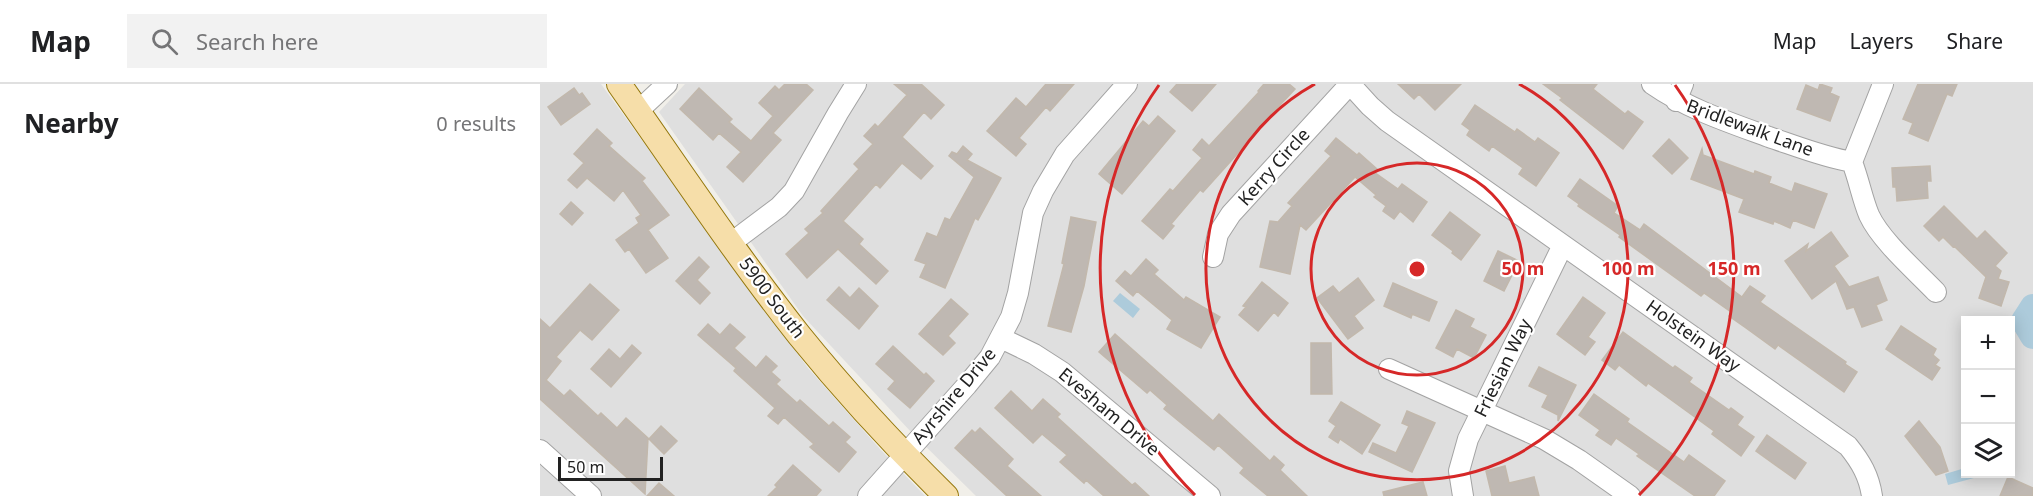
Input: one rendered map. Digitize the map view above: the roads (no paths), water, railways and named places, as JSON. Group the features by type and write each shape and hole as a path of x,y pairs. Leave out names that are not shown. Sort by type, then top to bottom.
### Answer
{"main road":[{"name":"5900 South","path":"619,84 769,296 824,365 905,455 946,496"}],"street":[{"path":"638,111 668,84"},
{"path":"731,243 779,207 794,191 856,84"},
{"name":"Ayrshire Drive","path":"868,496 968,386 990,357 1011,317 1033,213 1043,191 1065,154 1127,84"},
{"name":"Holstein Way","path":"1350,84 1387,121 1848,446 1870,480 1872,496"},
{"name":"Kerry Circle","path":"1213,257 1218,234 1231,214 1350,84"},
{"name":"Bridlewalk Lane","path":"1652,84 1680,92 1713,117 1830,158 1852,162"},
{"path":"1883,84 1852,162 1861,186 1863,201 1878,231 1936,292"},
{"name":"Friesian Way","path":"1463,496 1459,471 1462,455 1481,411 1563,245"},
{"name":"Evesham Drive","path":"1001,338 1034,354 1062,372 1210,496"},
{"path":"1389,369 1545,439 1630,496"},
{"path":"540,450 591,496"}],"water":[{"path":"1120,293 1140,309 1133,318 1113,301"},
{"path":"1961,469 1961,478 1974,478 1948,485 1945,474"}],"waterway":[{"path":"2033,307 2024,321 2033,336"}]}
